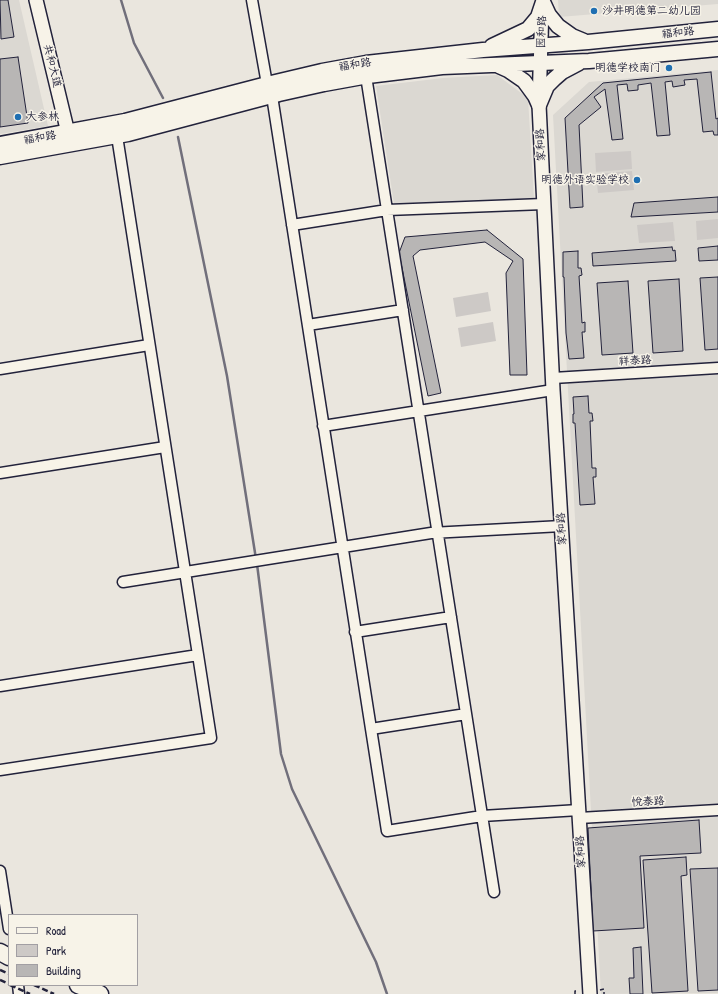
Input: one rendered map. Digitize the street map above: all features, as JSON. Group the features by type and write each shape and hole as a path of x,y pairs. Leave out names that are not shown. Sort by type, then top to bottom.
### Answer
{"main road":[{"path":"542,1 549,15 558,26 572,36 588,42"},
{"path":"483,50 528,29 538,17 542,1"},
{"name":"福和路","path":"0,158 116,136 269,90 322,71 366,63 483,50 588,42 718,29"},
{"name":"福和路","path":"0,144 68,133 269,90 324,84 366,76 442,67 590,61 718,49"},
{"path":"539,105 547,86 562,72 575,65 590,61"},
{"path":"491,64 508,70 524,81 533,92 539,105"},
{"path":"80,986 100,994"}],"street":[{"name":"共和大道","path":"36,0 68,133"},
{"path":"252,0 292,225 371,729 466,714"},
{"name":"园和路","path":"540,64 542,1"},
{"name":"家和路","path":"540,64 539,105 553,384 590,994"},
{"path":"366,76 494,892"},
{"path":"0,770 211,738 116,136"},
{"path":"292,225 387,210 544,204"},
{"path":"308,325 403,310"},
{"path":"0,369 149,345"},
{"name":"祥泰路","path":"323,426 419,411 553,384 718,368"},
{"path":"0,473 165,447"},
{"path":"123,582 438,533 562,526"},
{"path":"356,632 451,617"},
{"path":"0,686 198,655"},
{"name":"悦泰路","path":"371,729 387,831 482,816 718,810"},
{"path":"0,871 8,923"}],"shaded area":[{"path":"0,0 19,0 48,126 0,134"},
{"name":"沙井明德第二幼儿园","path":"558,0 718,0 718,4 559,17"},
{"path":"718,70 718,993 601,994 553,115 589,82"},
{"path":"497,75 528,98 534,199 394,204 376,86 443,78"}],"green space":[{"path":"631,151 632,169 596,172 595,153"},
{"path":"632,171 634,190 598,193 596,174"},
{"path":"718,219 718,238 697,240 696,221"},
{"path":"673,222 675,241 639,243 637,225"},
{"path":"488,292 491,311 456,317 453,298"},
{"path":"493,322 496,341 461,347 458,328"}],"building":[{"path":"0,0 8,0 14,37 1,39"},
{"path":"18,57 28,123 0,127 0,59"},
{"path":"711,72 716,119 718,118 718,135 714,135 713,131 703,132 697,79 684,80 685,85 673,87 672,81 665,82 670,135 657,136 651,83 638,85 638,90 628,91 627,84 617,85 623,139 612,140 605,89 594,97 601,107 579,125 583,207 570,208 565,118 603,83"},
{"path":"718,197 718,212 631,217 634,203"},
{"path":"487,230 523,259 527,375 510,375 506,273 513,261 485,242 420,250 413,256 441,393 428,396 399,253 405,237"},
{"path":"718,246 718,260 699,261 698,248"},
{"path":"672,247 673,251 675,250 676,261 593,266 592,253"},
{"path":"578,251 578,268 581,268 582,275 579,276 582,323 585,322 585,332 582,332 584,358 569,359 566,333 563,252"},
{"path":"718,277 718,349 705,350 700,278"},
{"path":"679,279 683,351 653,353 648,281"},
{"path":"628,281 633,353 602,355 597,283"},
{"path":"588,396 589,413 592,413 593,421 590,421 592,468 596,468 596,477 593,477 595,504 580,505 575,423 573,423 573,397"},
{"path":"699,820 701,853 640,856 644,928 593,931 588,828"},
{"path":"686,857 687,875 681,876 688,991 652,993 643,860"},
{"path":"718,868 718,990 698,991 690,869"},
{"path":"641,947 643,994 630,994 629,978 634,978 633,948"}],"waterway":[{"path":"121,0 134,43 163,98"},
{"path":"178,137 227,376 256,559"},
{"path":"257,564 281,754 292,789 376,962 387,994"}],"railway":[{"path":"0,970 8,974"},
{"path":"0,980 8,984"},
{"path":"12,986 30,994"},
{"path":"36,986 54,994"}],"place":[{"name":"沙井明德第二幼儿园","path":"594,11"},
{"name":"明德学校南门","path":"669,68"},
{"name":"大参林","path":"18,117"},
{"name":"明德外语实验学校","path":"637,180"}]}
